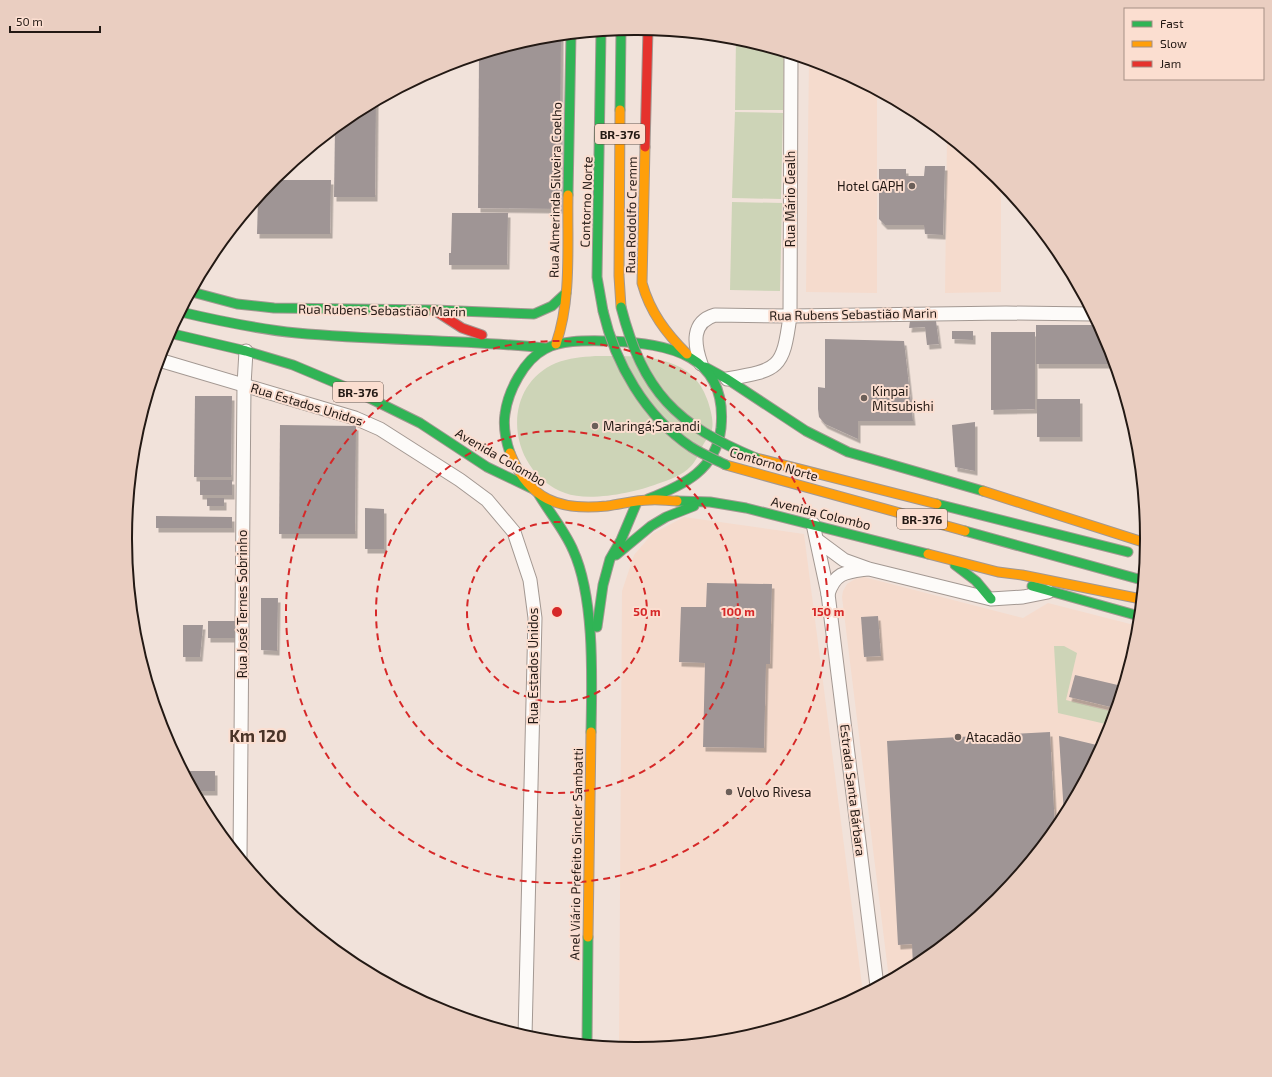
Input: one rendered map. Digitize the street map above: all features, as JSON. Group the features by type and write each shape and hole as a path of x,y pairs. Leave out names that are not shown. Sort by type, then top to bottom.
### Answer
{"main road":[{"name":"Contorno Norte","path":"621,35 619,239 621,307 630,339 648,375 669,404 692,426 726,446 756,458 1137,554"},
{"name":"Rua Rodolfo Cremm","path":"648,35 642,283 646,300 657,321 672,339 699,362"},
{"name":"Contorno Norte","path":"601,36 598,277 606,324 610,338 629,382 644,402 661,420 692,448 726,465 1137,579"},
{"name":"Rua Almerinda Silveira Coelho","path":"556,344 563,324 566,293 571,39"},
{"name":"Rua Rubens Sebastião Marin","path":"197,293 237,304 274,308 434,310 534,314 546,311 556,305 566,293"},
{"path":"434,310 466,331 521,345"},
{"path":"186,313 244,326 297,333 521,345 544,348"},
{"name":"Avenida Colombo","path":"176,335 246,351 293,366 355,391 420,423 487,467 531,488 539,495 560,502 581,506 604,506 637,502 648,499 705,502 744,508 814,524 998,572"},
{"path":"531,488 507,447 505,412 510,396 520,376 532,359 544,348 556,344 578,342 642,343 668,348 699,362 727,378 806,432 848,452 1024,502 1042,504 1124,526"},
{"path":"648,499 675,490 702,472 712,460 718,448 721,432 720,400 714,379 699,362"},
{"name":"Anel Viário Prefeito Sincler Sambatti","path":"539,495 573,549 581,572 586,600 592,664 587,1040"},
{"name":"Anel Viário Prefeito Sincler Sambatti","path":"592,664 603,585 610,559 621,540 637,502"},
{"path":"610,559 651,526 666,517 705,502"},
{"path":"1024,502 1039,510 1140,541"},
{"path":"944,558 976,581 991,599"},
{"path":"998,572 1018,583 1133,614"},
{"path":"998,572 1022,575 1136,598"}],"street":[{"name":"Rua Mário Gealh","path":"727,378 768,371 777,364 786,343 790,316 791,60"},
{"name":"Rua Rubens Sebastião Marin","path":"699,362 696,342 699,326 704,318 725,314 790,316 1002,313 1087,314"},
{"name":"Rua José Ternes Sobrinho","path":"240,849 244,385 246,351"},
{"name":"Rua Estados Unidos","path":"165,362 332,410 380,429 460,480 486,500 514,532 530,580 535,618 525,1029"},
{"name":"Estrada Santa Bárbara","path":"814,524 828,594 876,981"},
{"path":"817,540 844,560 869,569 991,599 1023,597 1050,592"},
{"path":"828,594 834,580 838,576 850,572 869,569"}],"shaded area":[{"path":"809,66 829,73 877,96 877,293 806,292"},
{"path":"947,142 1001,192 1001,292 945,293"},
{"name":"Volvo Rivesa","path":"684,517 804,534 862,988 829,1004 766,1025 702,1038 669,1041 619,1041 622,591 634,555 652,534"},
{"name":"Atacadão","path":"864,577 1023,618 1048,603 1132,624 1122,669 1113,700 1101,731 1088,761 1055,818 1015,870 992,895 943,938 888,975 842,597 843,591 847,584 855,579"}],"green space":[{"path":"736,45 784,58 783,110 735,110"},
{"path":"735,112 783,113 781,199 732,198"},
{"path":"732,202 782,203 780,291 730,290"},
{"path":"580,357 644,357 675,365 689,372 699,384 707,399 712,418 711,433 693,464 679,475 647,487 624,493 586,497 565,493 546,482 531,467 522,449 517,430 518,410 525,391 537,375 556,363"},
{"path":"1054,646 1064,646 1077,653 1066,700 1109,711 1104,724 1058,713"}],"building":[{"path":"561,41 560,209 478,208 479,60 506,52"},
{"path":"376,107 375,197 334,197 335,135"},
{"path":"925,166 945,166 943,235 925,234 924,225 885,225 879,219 879,169 906,169 906,176 924,176"},
{"path":"282,180 331,180 330,234 257,234 258,206"},
{"path":"452,213 508,213 507,265 449,265 449,253 451,253"},
{"path":"910,321 936,321 939,344 927,345 925,327 909,328"},
{"path":"1036,325 1092,325 1108,364 1036,364"},
{"path":"952,331 973,331 973,340 952,339"},
{"path":"991,332 1035,332 1035,409 991,410"},
{"name":"Kinpai Mitsubishi","path":"825,339 904,341 913,421 858,421 858,439 825,424 819,417 818,387 825,388"},
{"path":"195,396 232,396 231,477 194,477"},
{"path":"1037,399 1080,399 1080,437 1037,437"},
{"path":"975,422 975,471 955,467 952,425"},
{"path":"280,425 356,426 355,534 279,534"},
{"path":"200,480 232,480 232,495 200,495"},
{"path":"207,498 224,498 224,506 207,506"},
{"path":"365,508 384,509 384,549 365,549"},
{"path":"156,516 232,517 232,528 156,528"},
{"path":"707,583 772,584 770,664 766,664 764,748 703,747 705,663 679,662 681,607 706,607"},
{"path":"261,598 278,598 277,651 261,650"},
{"path":"878,616 881,656 864,657 861,617"},
{"path":"208,621 236,621 236,638 208,638"},
{"path":"183,625 203,625 200,657 183,657"},
{"path":"1075,675 1117,685 1110,707 1069,697"},
{"path":"1050,732 1055,819 1015,870 992,895 943,938 913,959 912,944 898,945 887,741"},
{"path":"1059,736 1095,745 1088,761 1063,804"},
{"path":"190,771 215,771 215,791 201,791"}],"traffic: fast":[{"path":"620,110 621,35"},
{"path":"601,36 597,277 603,311"},
{"path":"568,195 571,39"},
{"path":"197,293 237,304 274,308 434,310 534,314 552,306 566,293"},
{"path":"621,307 630,337 640,362 652,383 667,402 684,418 704,432 728,446 756,458"},
{"path":"603,311 615,350 634,387 646,404 660,420 691,447 726,465"},
{"path":"186,313 210,319 297,333 328,336 483,343 545,348"},
{"path":"176,335 246,351 293,365 355,391 420,423 487,467 531,488"},
{"path":"510,453 504,424 507,405 513,386 518,377 537,354 552,346 569,342 586,341 611,341 654,345 673,350 690,358 705,369 715,384 721,403 721,428 718,443 713,455 696,474 674,488 648,499"},
{"path":"705,367 727,379 806,431 848,452 983,491"},
{"path":"539,495 570,543 580,569 585,591 591,639 591,732"},
{"path":"677,501 710,502 746,508 928,554"},
{"path":"597,627 603,585 610,559 621,540 637,502"},
{"path":"937,504 1128,552"},
{"path":"616,555 651,526 666,517 694,506"},
{"path":"965,531 1137,579"},
{"path":"955,565 976,581 991,599"},
{"path":"1032,586 1133,614"},
{"path":"587,1040 588,937"}],"traffic: slow":[{"path":"620,110 619,276 621,307"},
{"path":"645,147 642,283 645,294 654,313 672,338 687,354"},
{"path":"556,344 561,326 567,290 568,195"},
{"path":"510,453 526,482 536,492 560,504 590,507 645,500 677,501"},
{"path":"756,458 937,504"},
{"path":"726,465 965,531"},
{"path":"983,491 1140,541"},
{"path":"928,554 998,572 1022,575 1136,598"},
{"path":"588,937 591,732"}],"traffic: jam":[{"path":"645,147 648,35"},
{"path":"434,310 462,328 482,335"}],"place":[{"name":"Hotel GAPH","path":"912,186"},
{"name":"Kinpai Mitsubishi","path":"864,398"},
{"name":"Maringá;Sarandi","path":"595,426"},
{"name":"Atacadão","path":"958,737"},
{"name":"Volvo Rivesa","path":"729,792"}],"district":[{"name":"Km 120","path":"258,735"}]}
